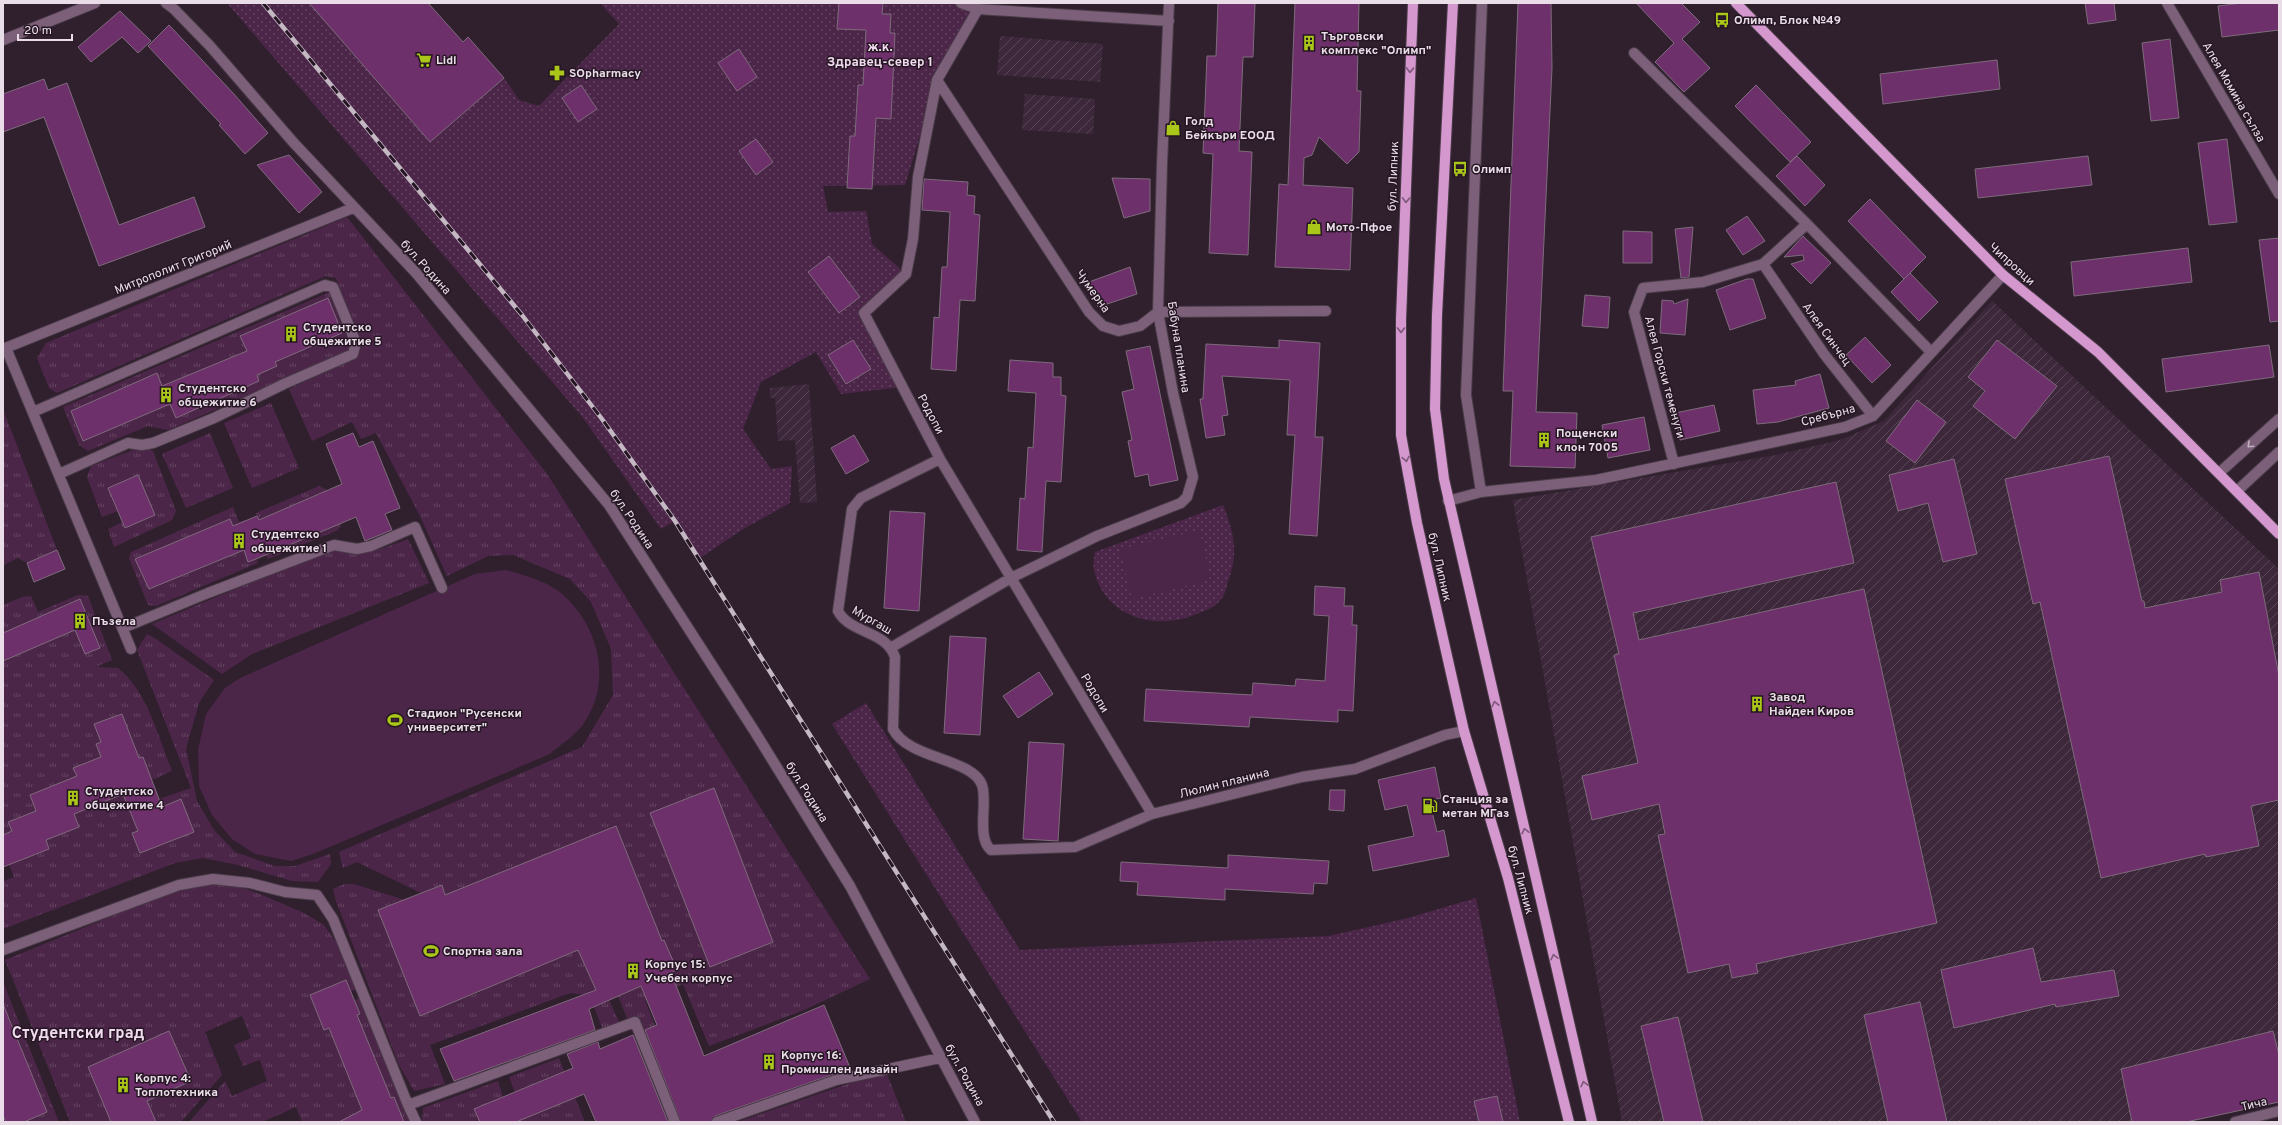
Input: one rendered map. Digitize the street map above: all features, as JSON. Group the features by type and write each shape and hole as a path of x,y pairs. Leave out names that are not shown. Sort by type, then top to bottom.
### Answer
{"main road":[{"name":"бул. Липник","path":"1413,3 1401,320 1401,435 1417,523 1464,731 1508,878 1569,1122"},
{"name":"бул. Липник","path":"1453,3 1437,315 1436,408 1448,501 1592,1122"},
{"name":"Чипровци","path":"1736,3 2003,276 2098,352 2279,534"}],"street":[{"path":"3,40 95,3"},
{"name":"бул. Родина","path":"166,3 174,8 210,46 293,142 353,208 416,273 609,505 755,732 850,886 975,1122"},
{"path":"961,3 978,9 1169,22"},
{"name":"Бабуна планина","path":"892,647 1011,578 1097,536 1181,503 1187,497 1193,477 1173,393 1158,312 1162,164 1169,3"},
{"path":"1481,492 1466,395 1482,3"},
{"name":"Алея Момина сълза","path":"2166,3 2279,194"},
{"name":"Родопи","path":"978,9 937,80 918,177 913,239 906,274 864,313 940,459 1152,814"},
{"path":"1634,53 1807,224 1932,352"},
{"name":"Чумерна","path":"937,80 1008,191 1094,316 1103,326 1119,331 1140,326 1158,312"},
{"name":"Митрополит Григорий","path":"4,349 353,208"},
{"name":"Алея Горски теменуги","path":"1674,464 1634,312 1643,288 1704,282 1763,264 1807,224"},
{"name":"Алея Синчец","path":"1763,264 1824,354 1873,416"},
{"name":"Сребърна","path":"1448,501 1481,492 1596,480 1845,427 1873,416 2003,276"},
{"path":"33,412 325,285 333,287 356,343 353,354 284,384 214,418 153,443 142,445 128,443 59,474"},
{"path":"1158,312 1326,311"},
{"path":"4,349 33,412 131,650"},
{"path":"2219,473 2279,420"},
{"path":"2237,491 2279,452"},
{"name":"Мургаш","path":"940,459 861,498 852,509 838,611 845,620 883,640 892,647 895,657 893,729 898,739 909,746 971,772 978,778 982,785 985,842 991,850"},
{"path":"123,628 208,593 334,546 356,549 371,546 415,527 442,588"},
{"name":"Люлин планина","path":"991,850 1075,848 1152,814 1302,777 1355,769 1445,735 1464,731"},
{"path":"3,950 179,885 213,879 316,895 333,919 416,1122"},
{"path":"408,1105 635,1022 675,1122"},
{"path":"717,1122 836,1080 940,1058"},
{"name":"Тича","path":"2235,1122 2279,1111"}],"shaded area":[{"path":"1000,36 1103,44 1100,82 997,75"},
{"path":"1025,94 1095,99 1093,134 1022,130"},
{"path":"1992,301 2279,569 2279,1102 2186,1122 1622,1122 1513,500 1776,455 1840,440 1884,421"},
{"path":"809,384 817,502 800,503 795,440 778,441 775,398 770,398 770,388"}],"green space":[{"path":"227,3 309,3 430,142 504,78 519,100 539,106 619,24 600,3 976,3 937,80 905,185 823,186 828,212 866,211 872,244 906,274 864,313 902,387 841,394 816,352 761,382 743,429 771,469 792,466 790,503 743,529 700,558 675,521 661,529 584,419"},
{"path":"347,217 547,474 870,979 804,1010 709,1046 683,984 645,1000 680,1091 669,1095 638,1020 629,1023 618,996 677,970 664,940 588,973 601,1003 609,1000 620,1024 603,1030 595,1009 586,995 570,993 430,1045 445,1084 414,1091 399,1065 336,901 333,889 344,884 354,884 405,900 420,1016 483,991 442,885 421,893 357,862 343,868 339,852 582,747 613,695 611,649 591,602 570,579 513,555 488,556 447,576 419,514 376,433 361,439 352,422 312,441 289,389 358,357 362,345 336,278 326,276 57,393 49,388 37,358 46,343","holes":["650,813 773,942 709,966","616,826 653,920 502,981"]},
{"path":"332,291 353,344 350,352 168,430 148,426 88,451 79,445 63,407"},
{"path":"271,403 299,468 252,488 224,423"},
{"path":"3,409 57,550 27,563 18,558 3,565"},
{"path":"210,433 233,488 186,508 162,454"},
{"path":"141,447 153,451 176,511 172,520 114,547 108,529 122,522 125,528 155,515 138,475 108,488 118,511 102,517 87,477 91,466"},
{"path":"319,486 326,489 341,524 338,530 268,559 266,555 332,527 319,494 259,520 256,513"},
{"path":"1223,505 1230,525 1234,543 1234,552 1226,590 1222,598 1216,604 1209,609 1179,620 1163,621 1147,620 1133,616 1119,609 1108,599 1100,586 1094,570 1095,552"},
{"path":"233,507 239,522 246,520 248,525 235,531 229,519 135,559 149,589 244,550 248,562 256,559 258,563 156,606 148,605 129,558 131,552"},
{"path":"1200,530 1210,580 1132,599 1120,549"},
{"path":"408,539 429,583 252,654 222,674 152,624 329,550 352,553 370,552"},
{"name":"Стадион \"Русенски университет\"","path":"506,570 543,582 557,590 575,607 586,622 598,656 599,674 597,692 592,709 579,730 550,754 313,854 291,861 255,854 232,839 212,815 199,786 198,750 206,714 225,688 240,678 475,574"},
{"path":"78,595 88,596 112,660 96,667 118,668 137,689 145,702 157,730 172,771 152,780 143,757 128,763 134,744 122,714 94,724 101,742 96,744 101,757 74,768 80,784 66,781 30,795 36,811 8,822 12,831 3,835 3,605 22,597 31,596 38,612"},
{"path":"147,634 214,680 199,703 186,749 197,801 214,830 235,852 275,866 295,866 330,854 331,864 318,882 292,881 238,865 203,858 175,863 3,929 3,881 14,877 9,864 49,849 46,840 79,827 74,814 117,797 116,793 122,791 138,831 132,833 140,853 194,832 181,799 162,807 159,799 191,788 137,650"},
{"path":"866,703 1020,950 1329,936 1408,918 1476,898 1520,1122 1082,1122 832,724"},
{"path":"209,882 235,885 304,913 324,925 339,946 359,989 351,991 346,980 310,995 324,1030 329,1028 362,1110 362,1122 302,1122 296,1107 262,1122 189,1122 225,1081 232,1096 267,1081 260,1060 243,1066 234,1045 251,1038 242,1016 205,1032 222,1075 181,1122 156,1122 147,1101 155,1097 143,1070 111,1122 70,1122 5,960 181,888","holes":["169,1031 191,1081 136,1046"]},
{"path":"3,982 59,1122 24,1122 47,1112 3,1058 22,1049 9,1016 3,1019"},
{"path":"364,996 415,1122 404,1122 391,1098 357,1015 360,1014 355,1000"},
{"path":"559,1058 585,1122 516,1122 561,1103 515,1092 509,1077"},
{"path":"887,1074 906,1122 737,1122 874,1075"},
{"path":"498,1081 503,1097 475,1109 480,1122 422,1122 423,1108"}],"building":[{"name":"Lidl","path":"309,3 428,3 463,42 468,37 504,78 430,142"},
{"path":"839,3 883,3 882,14 891,14 890,33 895,33 891,119 876,118 872,189 847,188 850,136 855,136 858,85 863,85 866,30 837,29"},
{"path":"1218,3 1255,3 1253,57 1243,57 1239,151 1252,152 1248,255 1209,253 1213,154 1203,153 1207,56 1216,56"},
{"path":"1295,3 1359,3 1357,91 1361,91 1359,152 1347,164 1319,137 1312,155 1304,158 1303,185 1353,188 1350,270 1275,267 1279,184 1288,185"},
{"path":"1518,3 1551,3 1552,68 1536,412 1577,413 1575,468 1510,466 1513,391 1503,391"},
{"path":"1636,3 1681,3 1700,22 1682,39 1710,68 1684,92 1655,62 1674,43"},
{"path":"2085,3 2114,3 2116,20 2088,24"},
{"path":"2242,3 2279,3 2279,30 2222,37 2218,6"},
{"path":"120,11 151,41 138,53 122,37 91,62 78,47"},
{"path":"169,25 233,93 268,133 245,154 219,125 221,124 148,46"},
{"path":"2170,39 2179,118 2151,121 2142,43"},
{"path":"739,49 757,77 737,91 718,63"},
{"path":"1997,60 2000,89 1883,104 1880,74"},
{"path":"44,79 48,90 67,83 119,225 194,197 205,227 99,266 44,117 3,132 3,94"},
{"path":"581,85 597,109 578,122 562,98"},
{"path":"1756,85 1811,142 1790,162 1735,106"},
{"path":"756,139 773,162 756,175 739,151"},
{"path":"2227,139 2237,222 2209,225 2198,143"},
{"path":"289,155 322,192 299,213 257,165"},
{"path":"1797,156 1825,185 1805,206 1776,176"},
{"path":"2088,156 2092,185 1978,198 1975,169"},
{"path":"1112,178 1150,179 1150,211 1124,218"},
{"path":"924,179 968,182 967,195 975,196 974,214 980,215 975,301 960,300 956,371 931,369 934,317 939,318 942,267 947,267 950,212 922,210"},
{"path":"1870,199 1926,257 1904,279 1848,221"},
{"path":"1747,216 1765,241 1743,255 1726,230"},
{"path":"1693,227 1689,277 1681,278 1675,229"},
{"path":"1623,231 1652,232 1652,263 1623,263"},
{"path":"1803,236 1831,263 1811,284 1791,264 1804,260 1803,255 1784,257"},
{"path":"2279,238 2279,321 2270,322 2259,240"},
{"path":"2188,248 2192,282 2074,296 2071,262"},
{"path":"829,256 860,297 839,313 808,272"},
{"path":"1130,267 1137,294 1098,307 1089,282"},
{"path":"1910,273 1938,302 1919,321 1891,292"},
{"path":"1747,279 1753,279 1766,318 1730,330 1716,290"},
{"path":"1585,295 1610,297 1608,328 1582,326"},
{"name":"Студентско общежитие 6","path":"328,298 342,333 275,362 277,366 257,375 259,381 176,418 170,404 83,441 71,411 157,373 162,386 247,351 240,336"},
{"path":"1688,299 1685,335 1660,333 1662,300 1673,301 1674,304"},
{"path":"1865,337 1891,365 1872,383 1846,355"},
{"path":"853,340 871,369 846,384 828,355"},
{"path":"1279,340 1320,343 1315,437 1323,437 1317,536 1289,534 1295,435 1287,435 1290,380 1222,376 1228,415 1222,416 1225,435 1206,438 1200,399 1203,399 1206,344 1279,348"},
{"path":"1997,340 2057,386 2015,439 1973,406 1985,391 1968,377"},
{"path":"2269,345 2274,377 2166,392 2162,359"},
{"path":"1150,346 1178,480 1150,486 1148,474 1135,477 1128,441 1132,440 1122,392 1134,389 1126,351"},
{"path":"1010,360 1053,363 1053,377 1061,377 1061,395 1066,396 1061,482 1046,481 1042,552 1017,550 1020,498 1025,499 1028,447 1033,448 1036,393 1008,391"},
{"path":"1820,374 1829,408 1778,422 1757,424 1753,390 1796,385 1795,381"},
{"path":"1917,400 1946,422 1915,463 1886,441"},
{"path":"1714,405 1720,431 1680,440 1675,413"},
{"path":"1644,417 1650,450 1608,458 1602,425"},
{"path":"353,433 359,447 373,441 400,508 385,514 392,530 365,541 356,517 248,562 244,550 149,589 135,559 230,519 233,526 257,516 259,520 342,484 326,444"},
{"path":"854,435 869,461 846,474 831,448"},
{"path":"2109,456 2142,601 2144,601 2145,608 2222,592 2220,580 2259,572 2279,676 2279,800 2251,806 2259,846 2206,857 2205,854 2101,878 2040,602 2033,604 2005,479"},
{"path":"1954,459 1977,554 1943,562 1928,503 1898,511 1889,475"},
{"path":"138,475 155,515 125,528 108,488"},
{"name":"Завод Найден Киров","path":"1836,482 1854,563 1633,613 1639,640 1864,589 1937,923 1756,964 1758,973 1732,978 1729,964 1688,973 1658,835 1665,834 1659,804 1592,820 1582,776 1638,763 1614,655 1619,654 1591,537"},
{"path":"890,511 925,513 919,611 884,608"},
{"path":"57,550 65,569 34,582 27,563"},
{"path":"1315,586 1345,588 1344,606 1353,606 1352,625 1357,625 1353,711 1338,710 1338,722 1250,717 1249,727 1144,721 1146,689 1252,695 1253,683 1295,686 1296,679 1325,681 1329,616 1314,615"},
{"path":"80,599 100,648 85,654 75,630 3,661 3,633"},
{"path":"950,636 986,638 980,735 944,733"},
{"path":"1039,672 1053,694 1018,718 1003,696"},
{"name":"Студентско общежитие 4","path":"122,714 139,758 143,757 162,807 181,799 194,832 140,853 132,833 138,831 123,794 74,814 79,827 46,840 49,849 3,867 3,835 12,831 8,822 36,811 30,795 77,776 73,768 101,757 96,744 101,742 94,724"},
{"path":"1029,742 1064,744 1058,841 1023,839"},
{"path":"1435,767 1441,798 1429,800 1437,832 1444,830 1449,856 1373,871 1368,846 1414,836 1407,805 1385,810 1378,780"},
{"path":"714,788 773,942 710,967 650,813"},
{"path":"1330,790 1345,790 1344,811 1329,810"},
{"path":"616,826 662,941 664,940 677,970 671,973 704,1056 824,1005 851,1070 834,1074 715,1116 710,1122 681,1122 645,1030 657,1025 641,986 589,1009 595,1030 454,1081 440,1049 596,990 578,950 420,1016 378,910 442,885 445,895"},
{"path":"1228,855 1329,861 1327,884 1314,883 1313,894 1225,889 1225,900 1137,895 1138,882 1120,881 1121,862 1228,868"},
{"path":"2033,948 2041,982 2114,970 2119,996 2056,1007 2055,1004 1954,1028 1941,970"},
{"path":"346,980 360,1014 357,1015 391,1098 394,1097 404,1122 339,1122 362,1110 329,1028 324,1030 310,995"},
{"path":"1920,1002 1947,1122 1888,1122 1864,1015"},
{"path":"3,1004 47,1112 24,1122 6,1122 3,1116"},
{"path":"1678,1017 1703,1122 1664,1122 1641,1026"},
{"path":"169,1031 191,1081 147,1101 156,1122 111,1122 88,1067"},
{"path":"2273,1031 2279,1055 2279,1102 2186,1122 2132,1122 2121,1069"},
{"path":"633,1035 668,1122 596,1122 584,1094 516,1122 480,1122 474,1109 573,1068 567,1054 598,1042 600,1049"},
{"path":"1497,1096 1503,1122 1479,1122 1474,1101"}],"railway":[{"path":"263,3 522,315 602,419 675,521 1054,1122"}],"place":[{"name":"Олимп, Блок №49","path":"1722,20"},
{"name":"Търговски комплекс \"Олимп\"","path":"1309,43"},
{"name":"Lidl","path":"424,60"},
{"name":"SOpharmacy","path":"557,73"},
{"name":"Голд Бейкъри ЕООД","path":"1173,128"},
{"name":"Олимп","path":"1460,169"},
{"name":"Мото-Пфое","path":"1314,227"},
{"name":"Студентско общежитие 5","path":"291,334"},
{"name":"Студентско общежитие 6","path":"166,395"},
{"name":"Пощенски клон 7005","path":"1544,440"},
{"name":"Студентско общежитие 1","path":"239,541"},
{"name":"Пъзела","path":"80,621"},
{"name":"Завод Найден Киров","path":"1757,704"},
{"name":"Стадион \"Русенски университет\"","path":"395,720"},
{"name":"Студентско общежитие 4","path":"73,798"},
{"name":"Станция за метан МГаз","path":"1430,806"},
{"name":"Спортна зала","path":"431,951"},
{"name":"Корпус 15: Учебен корпус","path":"633,971"},
{"name":"Корпус 16: Промишлен дизайн","path":"769,1062"},
{"name":"Корпус 4: Топлотехника","path":"123,1085"}],"district":[{"name":"ж.к. Здравец-север 1","path":"880,54"},
{"name":"Студентски град","path":"78,1032"}]}
